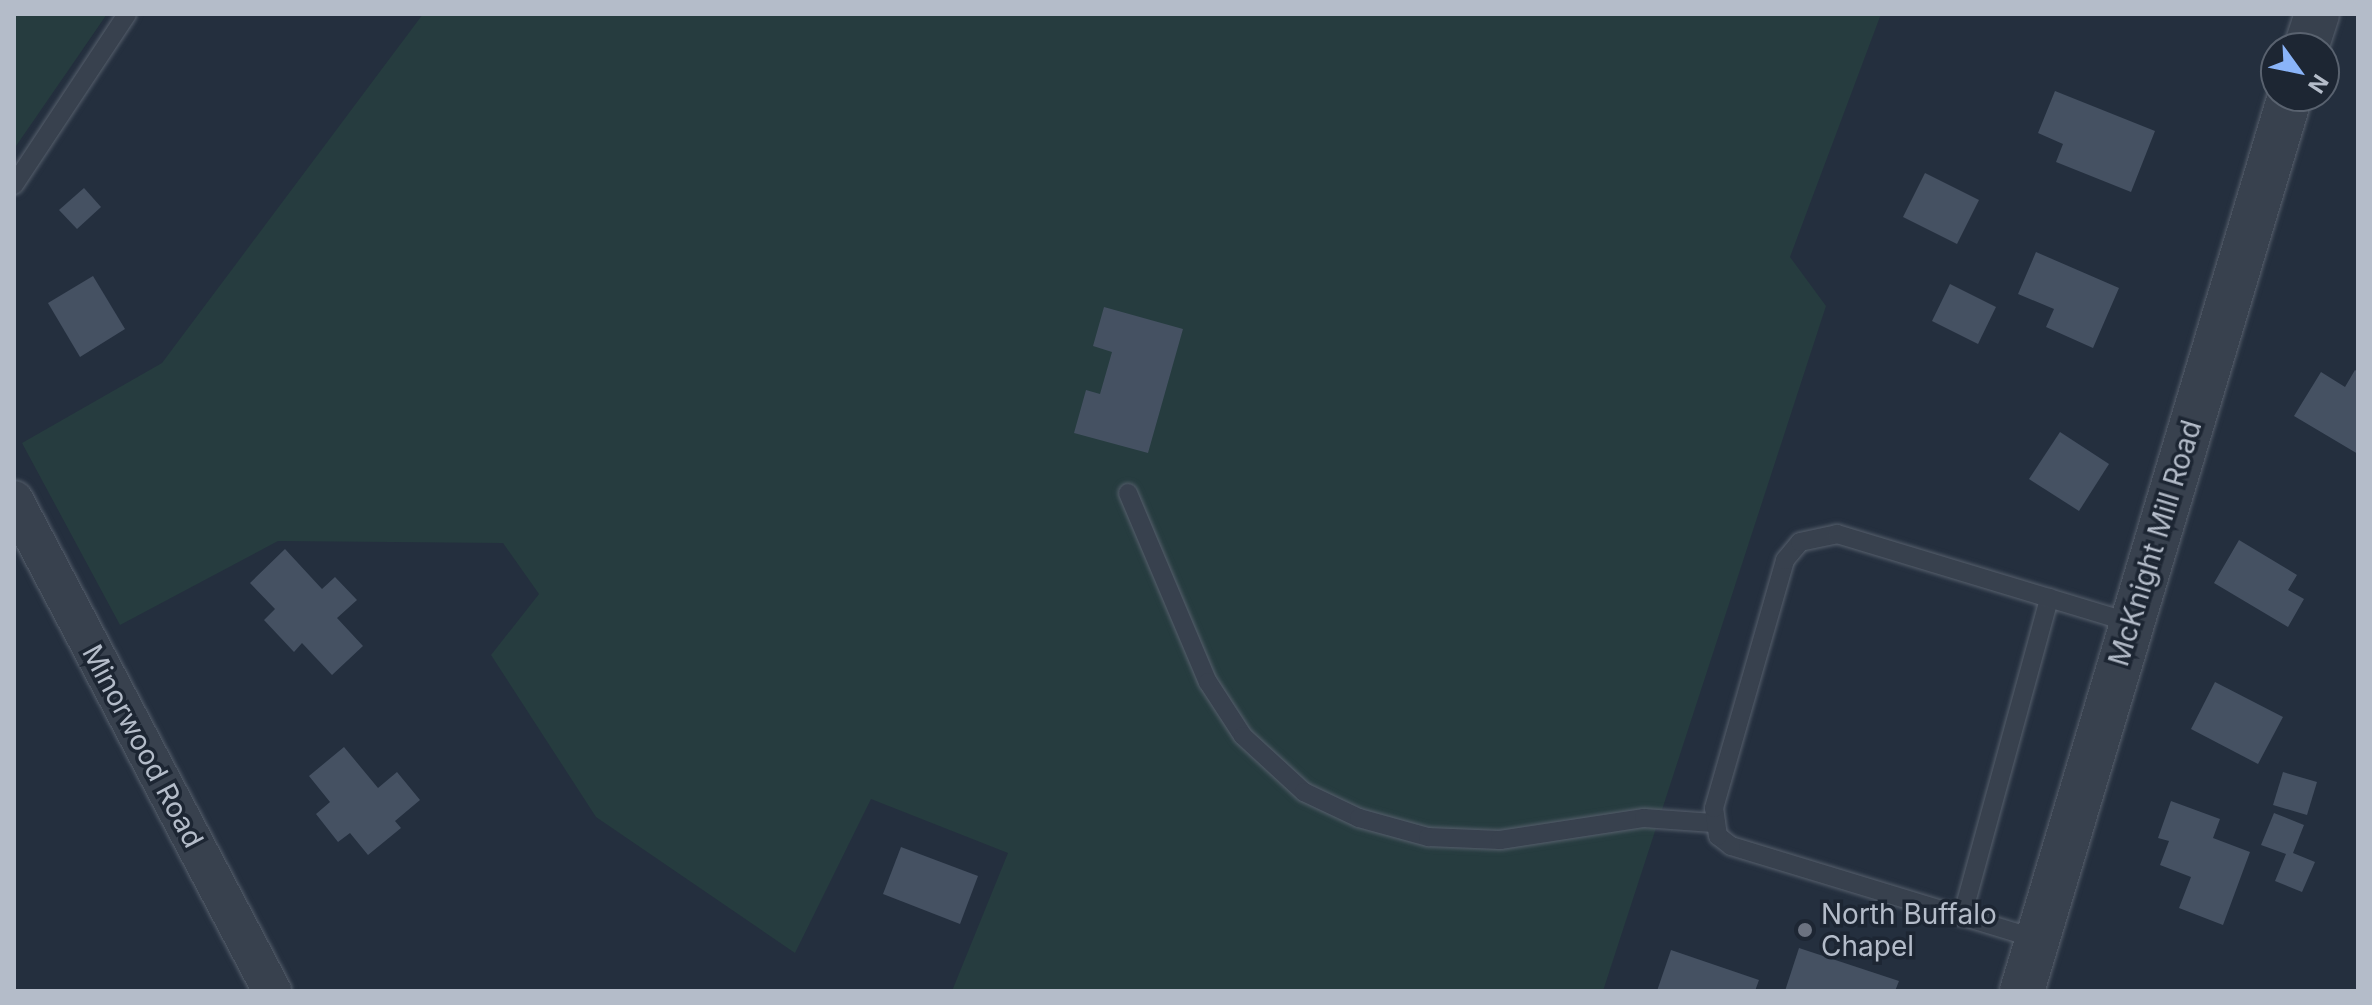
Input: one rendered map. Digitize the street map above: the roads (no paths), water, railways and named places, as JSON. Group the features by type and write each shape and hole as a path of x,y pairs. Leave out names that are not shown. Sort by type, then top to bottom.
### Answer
{"street":[{"name":"McKnight Mill Road","path":"2022,991 2285,112"},
{"name":"Minorwood Road","path":"14,500 272,991"}],"lane":[{"path":"14,185 127,14"},
{"path":"1128,493 1208,682 1243,736 1304,792 1359,818 1428,837 1500,840 1644,818 1713,823 1731,846 2037,939"},
{"path":"1713,823 1785,560 1800,542 1837,534 2131,623"},
{"path":"1962,917 2049,598"}],"place":[{"name":"North Buffalo Chapel","path":"1805,930"}]}
